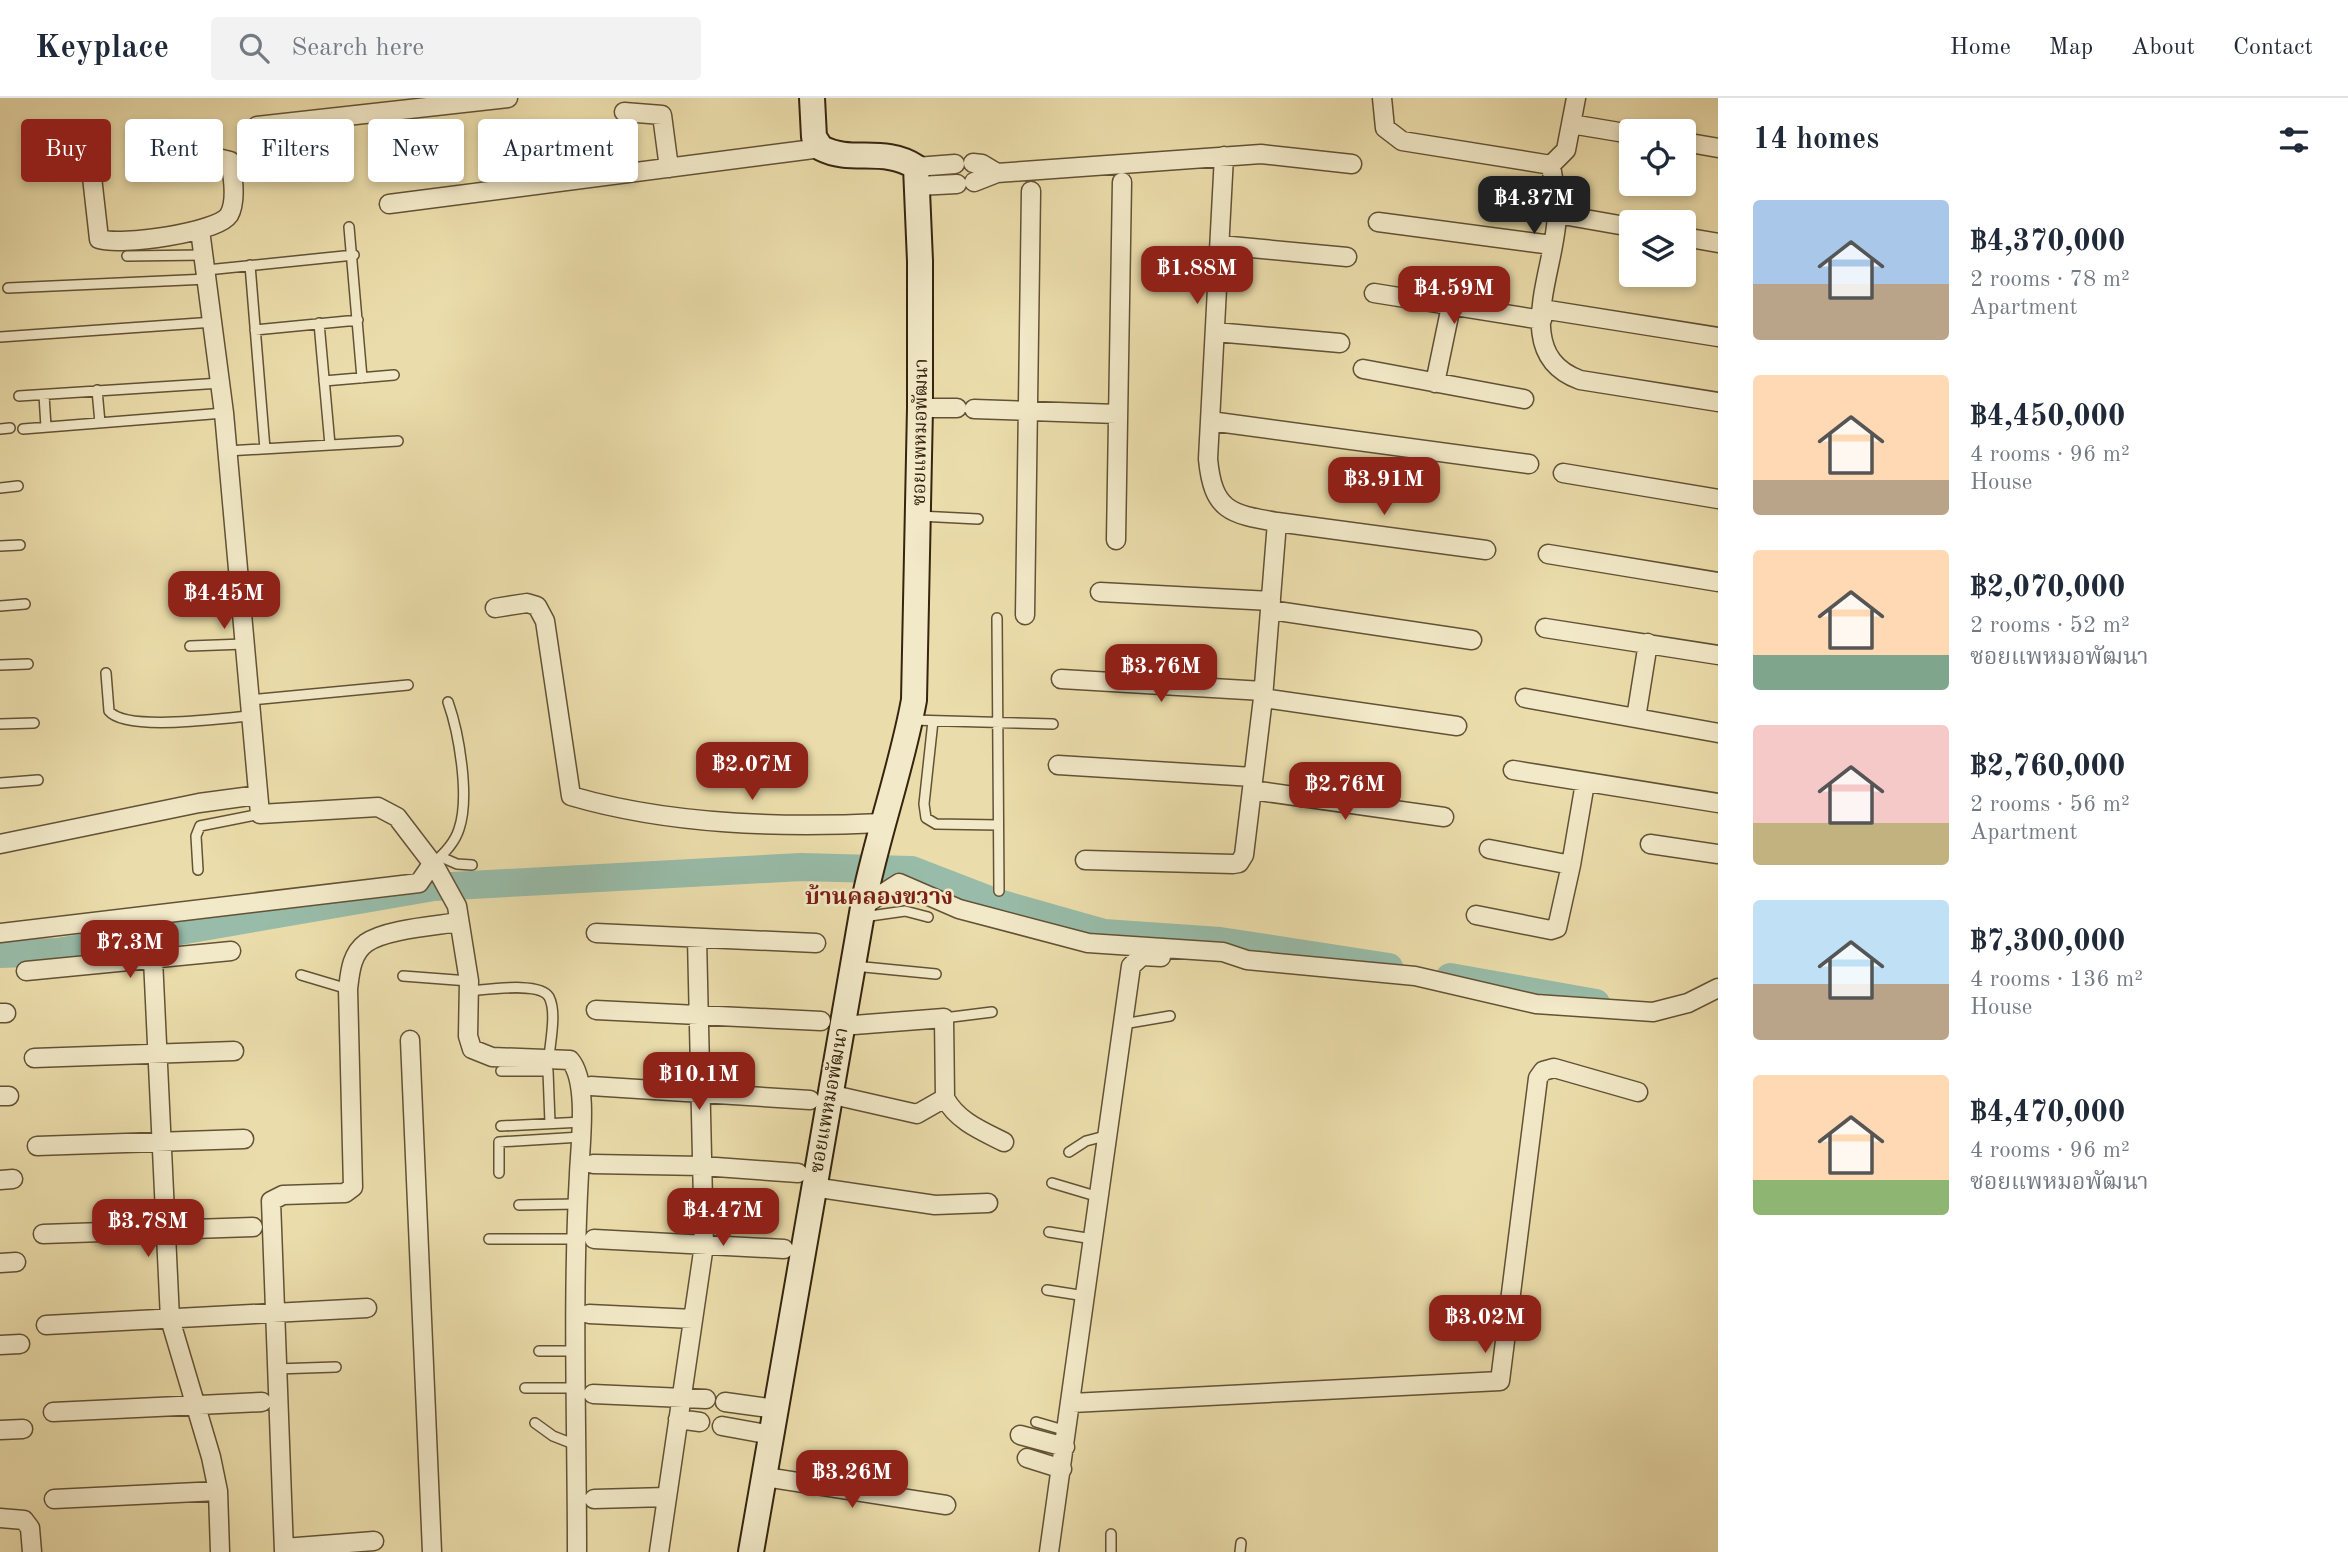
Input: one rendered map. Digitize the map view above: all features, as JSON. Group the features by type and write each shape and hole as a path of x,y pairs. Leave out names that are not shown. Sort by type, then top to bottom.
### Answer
{"street":[{"path":"320,119 508,98"},
{"path":"812,98 814,136 821,148"},
{"path":"1381,98 1385,128 1402,141 1551,166"},
{"path":"1551,166 1566,150 1576,98"},
{"path":"624,112 662,115 669,167"},
{"path":"1571,124 1619,132"},
{"path":"1696,144 1718,148"},
{"path":"389,204 821,148 842,155 893,155 917,176 965,183 997,173 1224,156 1297,156 1352,164"},
{"path":"1224,156 1210,421 1210,479 1221,504 1231,512 1277,522 1486,550"},
{"path":"93,182 99,239 113,241 200,230 219,225 230,214 233,193 230,161 223,159"},
{"path":"917,176 964,163 982,164 997,173"},
{"path":"1551,166 1558,214 1542,314 1542,346 1547,358 1563,374 1580,380 1718,402"},
{"name":"ซอยแพหมอพัฒนา","path":"751,1552 776,1409 806,1180 831,1023 852,966 880,833 921,720 916,645 919,408 917,176"},
{"path":"1116,540 1122,182"},
{"path":"1026,615 1031,191"},
{"path":"1558,214 1619,225"},
{"path":"1378,222 1552,245"},
{"path":"200,230 224,413 260,814 378,807 387,809 436,863 458,914 468,986 468,1036 472,1049 492,1057 550,1058 570,1060 575,1065 582,1130 577,1204 585,1239 577,1352 585,1391 577,1446 577,1552"},
{"path":"1696,239 1718,243"},
{"path":"1220,245 1347,257"},
{"path":"1374,293 1451,306 1542,314 1718,337"},
{"path":"1435,383 1451,306"},
{"path":"1215,332 1340,343"},
{"path":"1363,369 1524,399"},
{"path":"919,408 1117,414"},
{"path":"1210,421 1529,464"},
{"path":"1563,473 1718,499"},
{"path":"1085,860 1240,863 1244,855 1263,695 1277,522"},
{"path":"1548,554 1718,582"},
{"path":"1100,592 1271,606 1472,640"},
{"path":"495,608 527,603 537,606 545,621 571,796 622,810 880,833"},
{"path":"1545,628 1718,655"},
{"path":"1636,718 1648,643"},
{"path":"1061,679 1263,695 1457,726"},
{"path":"1525,698 1718,733"},
{"path":"1058,765 1253,784 1444,817"},
{"path":"1513,770 1718,803"},
{"path":"1476,915 1551,930 1557,928 1572,865 1585,783"},
{"path":"0,844 200,803 258,795"},
{"path":"1650,845 1718,854"},
{"path":"1489,849 1572,865"},
{"path":"0,933 126,916 258,904 314,894 406,886 422,882 436,863"},
{"path":"863,907 899,883 959,909 1088,943 1223,952 1248,960 1331,971 1415,976 1536,1004 1653,1012 1688,1003 1718,988"},
{"path":"374,1541 284,1550 271,1201 283,1195 350,1192 355,1180 348,989 351,967 366,943 458,914"},
{"path":"596,933 816,943"},
{"path":"659,1552 705,1245 697,938"},
{"path":"26,971 231,951"},
{"path":"1049,1552 1072,1403 1131,965 1142,956 1276,970 1286,964"},
{"path":"153,959 170,1319 196,1403 218,1491 219,1552"},
{"path":"596,1010 831,1023 944,1018 945,1098 951,1110 967,1122 1004,1142"},
{"path":"410,1040 432,1552"},
{"path":"34,1058 234,1051"},
{"path":"1072,1403 1500,1381 1538,1078 1543,1071 1554,1068 1638,1093"},
{"path":"591,1086 820,1097 917,1114 945,1098"},
{"path":"37,1146 244,1139"},
{"path":"593,1164 702,1166 806,1180 935,1205 988,1203"},
{"path":"43,1234 253,1227"},
{"path":"585,1239 784,1249"},
{"path":"46,1325 367,1308"},
{"path":"589,1314 694,1319"},
{"path":"0,1345 20,1344"},
{"path":"585,1391 706,1399"},
{"path":"53,1412 196,1403 262,1402"},
{"path":"725,1402 776,1409"},
{"path":"678,1419 701,1422"},
{"path":"722,1426 772,1435"},
{"path":"0,1430 23,1429"},
{"path":"1020,1435 1066,1439"},
{"path":"1027,1458 1062,1469"},
{"path":"765,1477 946,1505"},
{"path":"54,1499 218,1491"},
{"path":"594,1499 667,1497"},
{"path":"0,1518 24,1520 30,1528 32,1552"}],"lane":[{"path":"349,227 354,255 362,378"},
{"path":"8,288 354,255"},
{"path":"127,256 206,268"},
{"path":"250,265 265,449"},
{"path":"255,330 358,320"},
{"path":"0,337 214,322"},
{"path":"319,323 330,445"},
{"path":"324,381 394,375"},
{"path":"19,396 220,383"},
{"path":"97,390 100,423"},
{"path":"44,395 46,427"},
{"path":"23,429 224,413"},
{"path":"0,429 10,428"},
{"path":"227,451 398,441"},
{"path":"0,488 18,486"},
{"path":"918,516 978,519"},
{"path":"0,546 20,545"},
{"path":"0,606 25,604"},
{"path":"997,618 999,891"},
{"path":"190,646 244,644"},
{"path":"0,665 28,664"},
{"path":"106,673 109,711 123,721 149,722 408,685"},
{"path":"436,863 459,830 462,817 458,732 448,702"},
{"path":"998,825 936,824 926,818 923,804 921,720 1053,724"},
{"path":"0,724 34,723"},
{"path":"0,783 38,780"},
{"path":"198,870 196,836 200,825 260,814"},
{"path":"436,863 472,865"},
{"path":"863,907 905,911 928,917"},
{"path":"852,966 936,974"},
{"path":"301,975 348,989"},
{"path":"403,976 468,986 538,989 548,995 551,1005 550,1058"},
{"path":"944,1018 992,1012"},
{"path":"1123,1024 1170,1016"},
{"path":"501,1071 548,1071 551,1124"},
{"path":"501,1126 551,1124 582,1130"},
{"path":"499,1173 499,1142 582,1130"},
{"path":"1069,1152 1086,1141 1109,1135"},
{"path":"1052,1183 1099,1197"},
{"path":"519,1205 577,1204"},
{"path":"1049,1232 1093,1239"},
{"path":"489,1239 585,1239"},
{"path":"1047,1290 1085,1296"},
{"path":"540,1351 577,1352"},
{"path":"276,1369 336,1367"},
{"path":"525,1388 585,1391"},
{"path":"1036,1422 1066,1439"},
{"path":"535,1423 554,1436 577,1446"},
{"path":"1111,1534 1111,1552"}],"waterway":[{"path":"0,954 58,952 434,887 801,867 912,870 995,902 1104,933 1220,941 1389,967"},
{"path":"1450,977 1596,1003"}],"district":[{"name":"บ้านคลองขวาง","path":"879,896"}]}
